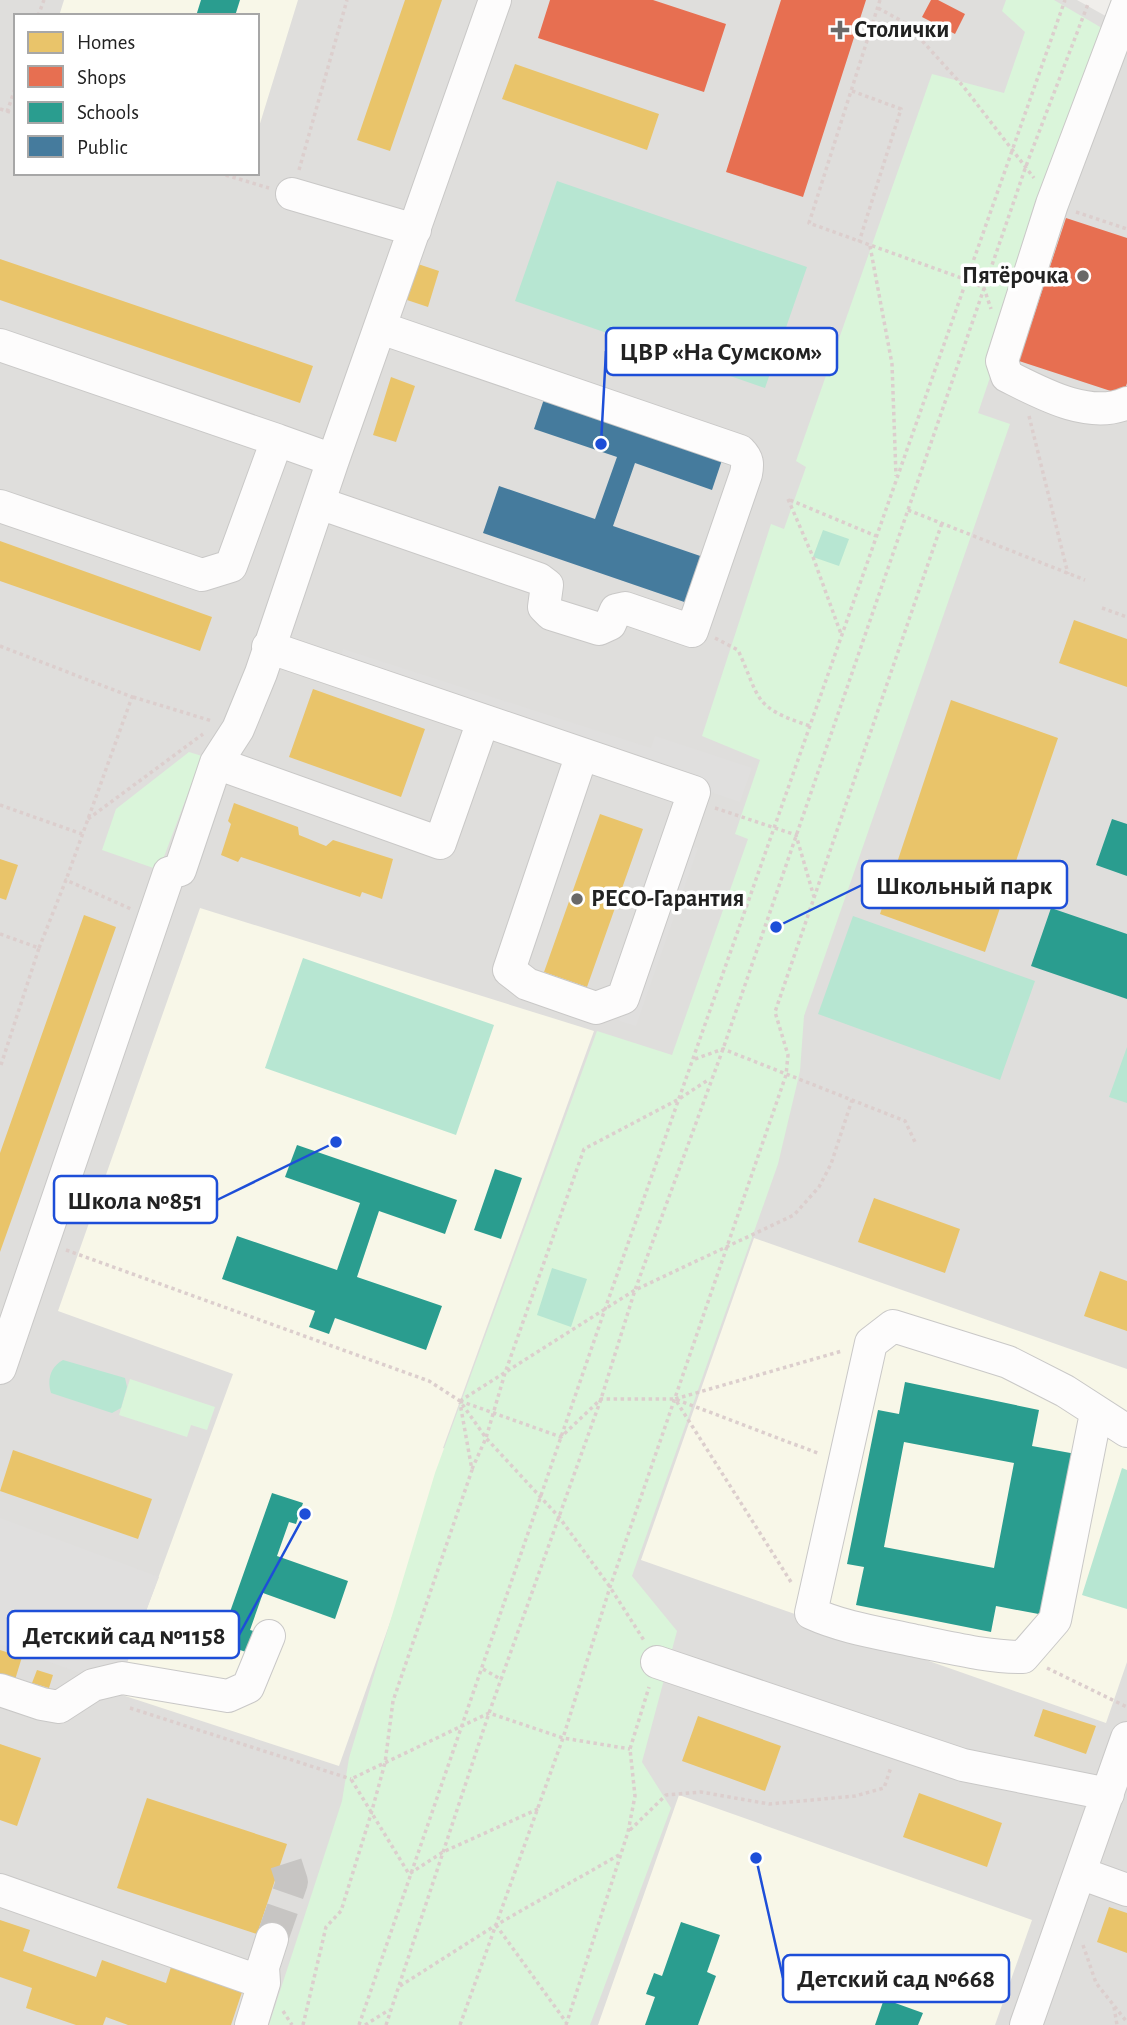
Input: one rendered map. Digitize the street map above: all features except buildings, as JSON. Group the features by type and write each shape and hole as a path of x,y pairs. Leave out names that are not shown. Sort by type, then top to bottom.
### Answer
{"lane":[{"path":"0,1368 169,873 180,870 216,763 238,729 261,673 495,0"},
{"path":"1127,5 1052,204 1002,361 1007,376 1068,404 1115,409 1127,403"},
{"path":"292,194 415,230"},
{"path":"319,503 539,579 547,585 544,607 551,614 599,629 610,624 616,610 625,608 692,631 746,474 748,464 740,451 381,328"},
{"path":"0,345 334,460"},
{"path":"0,506 202,575 231,566 277,440"},
{"path":"268,647 694,792 622,998 596,1008 527,984 509,970 582,754"},
{"path":"216,763 440,844 483,721"},
{"path":"1096,1413 1055,1620 1023,1657 997,1657 908,1639 834,1623 811,1614 871,1343 893,1326 1008,1362 1065,1391 1127,1431"},
{"path":"0,1690 60,1707 93,1685 122,1678 228,1696 248,1687 269,1636"},
{"path":"657,1662 963,1765 1108,1794"},
{"path":"1027,2025 1127,1738"},
{"path":"1080,1873 1127,1890"},
{"path":"0,1890 264,1983"},
{"path":"251,2025 264,1983 263,1967 272,1939"}],"path":[{"path":"226,175 292,194 347,0"},
{"path":"880,0 809,223 984,288 1005,346"},
{"path":"359,2025 561,1437 1065,0"},
{"path":"386,2025 489,1713 601,1399 635,1290 710,1078 723,1049 1026,166 1088,4"},
{"path":"878,9 907,24 963,86 1026,166 1052,204"},
{"path":"852,91 901,109 859,242"},
{"path":"7,112 14,92"},
{"path":"0,109 14,114"},
{"path":"1095,219 1127,229"},
{"path":"870,246 892,364 896,479"},
{"path":"1020,383 1068,574"},
{"path":"841,636 813,556 788,499 876,536"},
{"path":"908,510 1085,580"},
{"path":"460,2025 563,1738 610,1587 786,1075 788,1055 775,1012 942,523"},
{"path":"1102,608 1127,617"},
{"path":"692,631 738,650 758,700 771,711 810,726"},
{"path":"0,646 132,697 217,723 86,821"},
{"path":"0,1068 39,948 132,697"},
{"path":"694,792 708,806 796,835"},
{"path":"0,806 82,834"},
{"path":"796,835 814,897"},
{"path":"66,880 153,919"},
{"path":"0,934 39,948"},
{"path":"695,1059 723,1049 905,1121 916,1144"},
{"path":"303,2025 326,1927 341,1910 371,1814 385,1763 393,1701 584,1149 679,1100 710,1078"},
{"path":"460,1401 635,1290 783,1222 808,1200 831,1164 852,1100"},
{"path":"43,1242 429,1381 460,1401 561,1437"},
{"path":"561,1437 601,1399 675,1399 871,1343"},
{"path":"675,1399 845,1464"},
{"path":"675,1399 811,1614"},
{"path":"460,1401 486,1438 559,1517 610,1587 657,1662 630,1749 635,1796 628,1832 566,2024"},
{"path":"460,1401 472,1469"},
{"path":"1023,1657 1127,1707"},
{"path":"482,1669 502,1680"},
{"path":"122,1705 351,1779 409,1874"},
{"path":"351,1779 489,1713 563,1738 630,1749"},
{"path":"628,1832 666,1795 701,1792 769,1804 855,1796 884,1788 894,1742"},
{"path":"409,1874 443,1852 538,1809"},
{"path":"400,1986 496,1925 621,1854"},
{"path":"496,1925 566,2024"},
{"path":"1083,1932 1088,1964 1097,1983 1127,2022"},
{"path":"1113,2005 1117,2025"},
{"path":"365,2025 391,2008"}],"shaded area":[{"path":"0,0 1077,0 1127,28 1127,2025 0,2025"},
{"path":"64,0 298,0 259,127 259,14 60,14"},
{"path":"343,649 651,748 655,736 752,768 740,802 338,665"},
{"path":"679,840 698,848 636,1026 619,1021"},
{"path":"200,908 594,1031 443,1448 451,1451 339,1766 116,1693 233,1374 58,1311"},
{"path":"754,1238 1127,1369 1127,1662 1106,1723 641,1560"},
{"path":"0,1518 159,1577 125,1666 83,1674 0,1644"},
{"path":"679,1795 1032,1920 995,2025 598,2025"}],"green space":[{"path":"1006,0 1054,0 1107,31 978,413 1010,424 804,1016 800,1071 778,1164 632,1576 677,1631 642,1762 671,1808 590,2025 269,2025 342,1801 349,1758 435,1473 597,1031 672,1055 748,839 735,834 760,760 702,736 771,524 784,529 806,467 796,461 932,74 1004,93 1025,32 1002,11"},
{"path":"557,181 807,267 765,388 515,301"},
{"path":"823,530 849,539 839,566 813,557"},
{"path":"189,752 202,756 159,870 102,850 116,809"},
{"path":"853,916 1035,981 1000,1080 818,1014"},
{"path":"303,958 494,1025 456,1135 265,1068"},
{"path":"1127,1047 1127,1103 1109,1097"},
{"path":"552,1268 587,1279 571,1327 537,1315"},
{"path":"63,1360 125,1378 127,1387 121,1408 112,1413 51,1393 51,1374 55,1366"},
{"path":"130,1379 215,1407 207,1430 191,1425 187,1437 119,1415"},
{"path":"1122,1468 1127,1470 1127,1609 1082,1595"}],"tunnel":[{"path":"272,1939 292,1882 283,1854"}],"place":[{"name":"Столички","path":"840,30"},
{"name":"Пятёрочка","path":"1083,276"},
{"name":"ЦВР «На Сумском»","path":"601,444"},
{"name":"РЕСО-Гарантия","path":"577,899"},
{"name":"Школьный парк","path":"776,927"},
{"name":"Школа №851","path":"336,1142"},
{"name":"Детский сад №1158","path":"305,1514"},
{"name":"Детский сад №668","path":"756,1858"}]}
